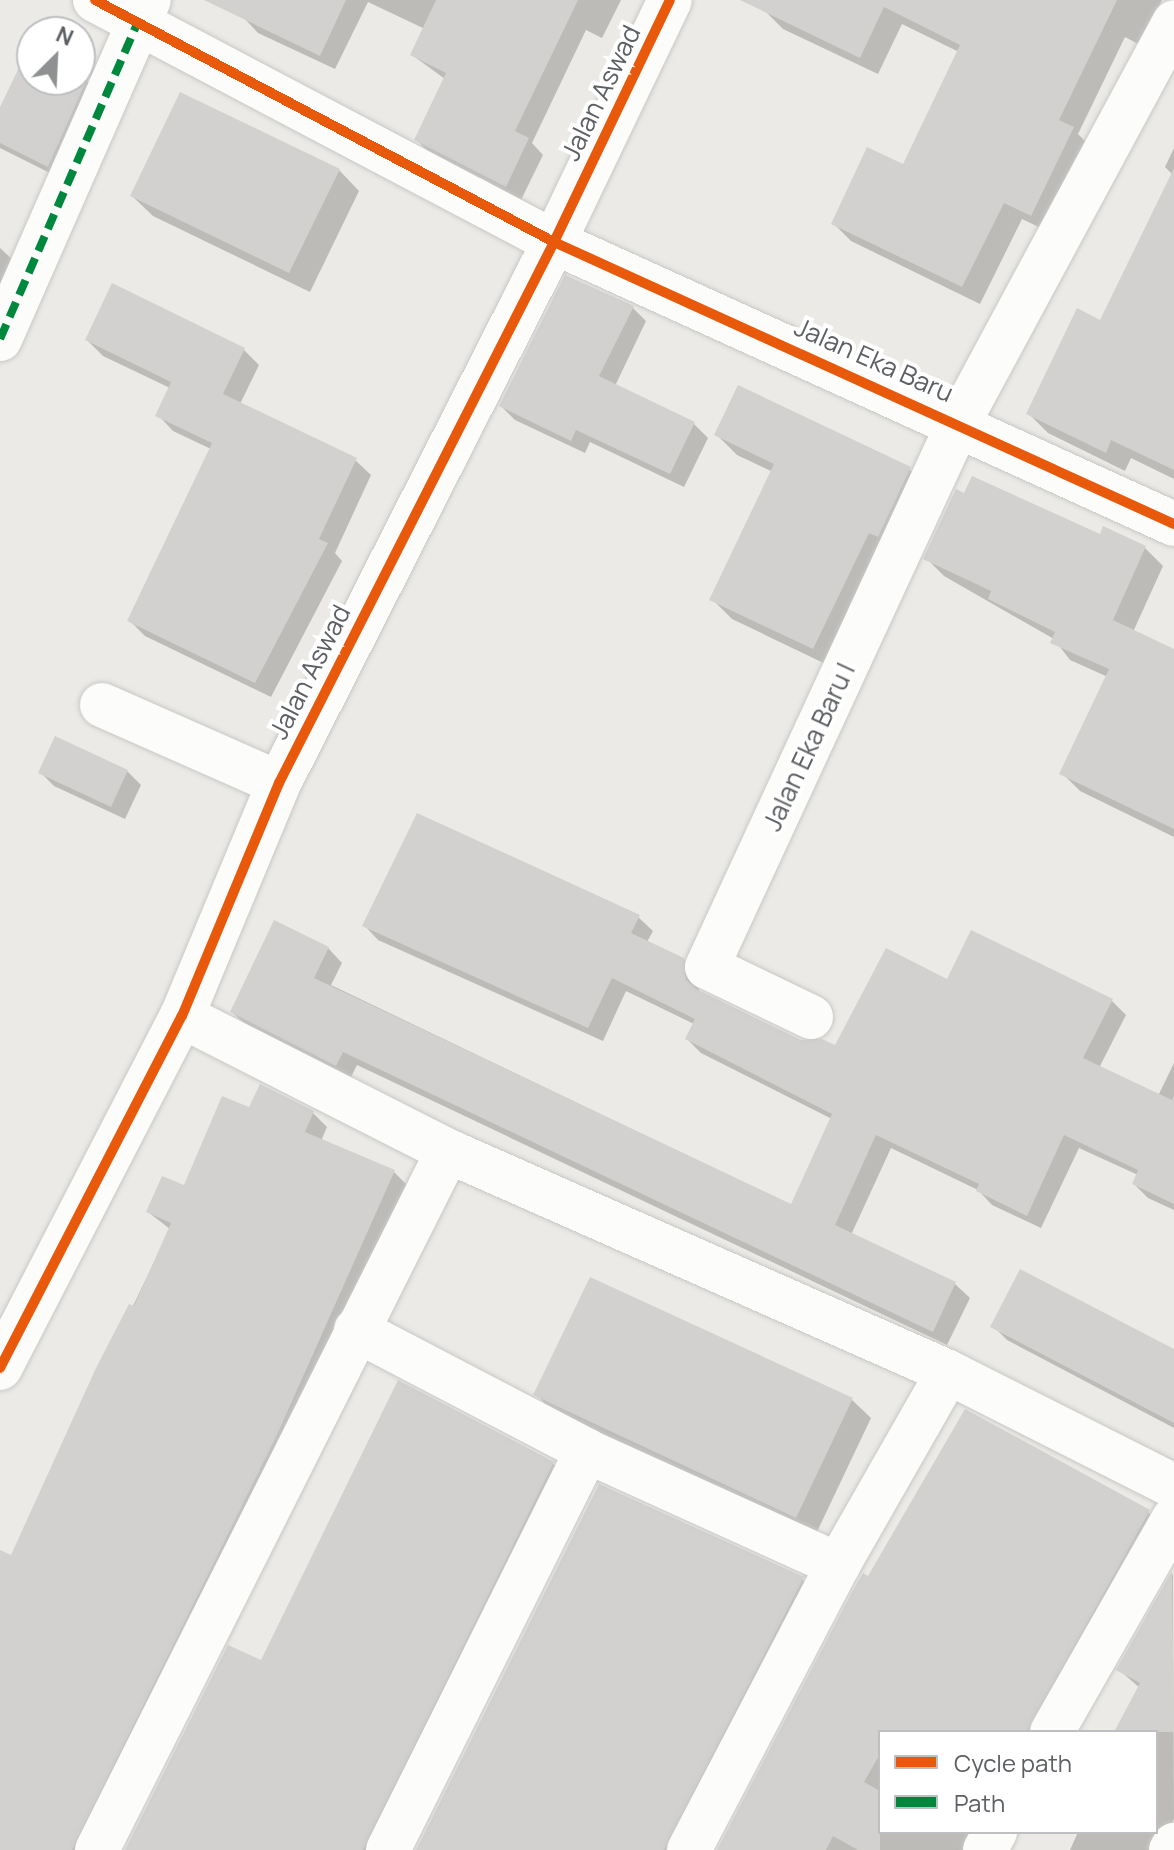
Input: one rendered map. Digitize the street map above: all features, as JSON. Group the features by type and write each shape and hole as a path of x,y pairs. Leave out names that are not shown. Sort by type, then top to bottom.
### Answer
{"street":[{"name":"Jalan Eka Baru","path":"95,0 144,10 554,242 959,422 1174,524"},
{"name":"Jalan Aswad","path":"0,1368 182,1016 279,783 554,242 670,0"},
{"path":"0,339 144,10"},
{"path":"959,422 1174,22"},
{"name":"Jalan Eka Baru I","path":"811,1017 707,967 959,422"},
{"path":"102,705 279,783"},
{"path":"182,1016 448,1151 948,1372 1174,1486"},
{"path":"97,1850 448,1151"},
{"path":"356,1330 587,1451 838,1565"},
{"path":"689,1850 838,1565 948,1372"},
{"path":"388,1850 587,1451"},
{"path":"1053,1730 1174,1518"}],"building":[{"path":"204,0 346,0 320,56"},
{"path":"436,0 578,0 515,131 529,138 506,187 414,140 446,73 410,55"},
{"path":"740,0 1117,0 1059,120 1074,127 1031,216 1004,203 962,287 831,224 867,147 903,164 960,45 884,7 860,58"},
{"path":"16,74 16,96 80,96 48,167 0,143 0,107"},
{"path":"180,92 340,169 289,273 130,196"},
{"path":"1174,168 1174,470 1111,440 1106,453 1026,414 1077,308 1100,320"},
{"path":"565,275 634,306 599,376 695,422 670,474 576,430 571,441 499,406"},
{"path":"112,283 245,348 223,394 357,458 319,539 328,543 255,683 127,621 212,443 155,416 171,382 85,340"},
{"path":"738,385 911,467 878,537 869,533 813,649 709,600 774,464 714,435"},
{"path":"972,476 1100,534 1103,526 1146,546 1113,620 1174,649 1174,829 1059,774 1109,669 1050,643 1055,632 988,599 991,591 923,559 956,489 964,493"},
{"path":"55,736 128,770 111,807 38,773"},
{"path":"417,813 640,915 631,933 684,958 686,980 696,989 801,1040 822,1039 835,1045 886,948 947,979 971,930 1113,999 1083,1058 1172,1100 1174,1095 1174,1204 1132,1184 1138,1170 1064,1135 1027,1216 976,1191 979,1184 876,1135 835,1225 956,1282 933,1332 343,1052 336,1066 230,1012 274,920 329,947 314,978 791,1204 832,1114 685,1039 695,1019 612,978 588,1028 362,926"},
{"path":"260,1084 314,1111 305,1132 395,1170 277,1435 72,1850 0,1850 0,1550 11,1555 96,1368 129,1304 134,1306 171,1223 146,1212 162,1176 184,1185 222,1096 249,1107"},
{"path":"1020,1269 1174,1349 1174,1423 990,1327"},
{"path":"590,1277 853,1398 796,1518 533,1395"},
{"path":"398,1380 554,1462 363,1850 125,1850 228,1645 261,1660"},
{"path":"965,1409 1150,1510 1028,1730 878,1730 878,1758 864,1782 878,1790 880,1850 858,1850 833,1836 826,1850 717,1850 852,1592 863,1573 868,1576"},
{"path":"599,1484 804,1577 664,1850 416,1850"},
{"path":"1172,1571 1174,1732 1115,1730 1140,1683 1116,1670"}],"marked path":[{"path":"0,339 138,21"}],"cycle path":[{"path":"95,0 554,242 1174,524"},
{"path":"0,1368 182,1016 279,783 554,242 670,0"}]}
